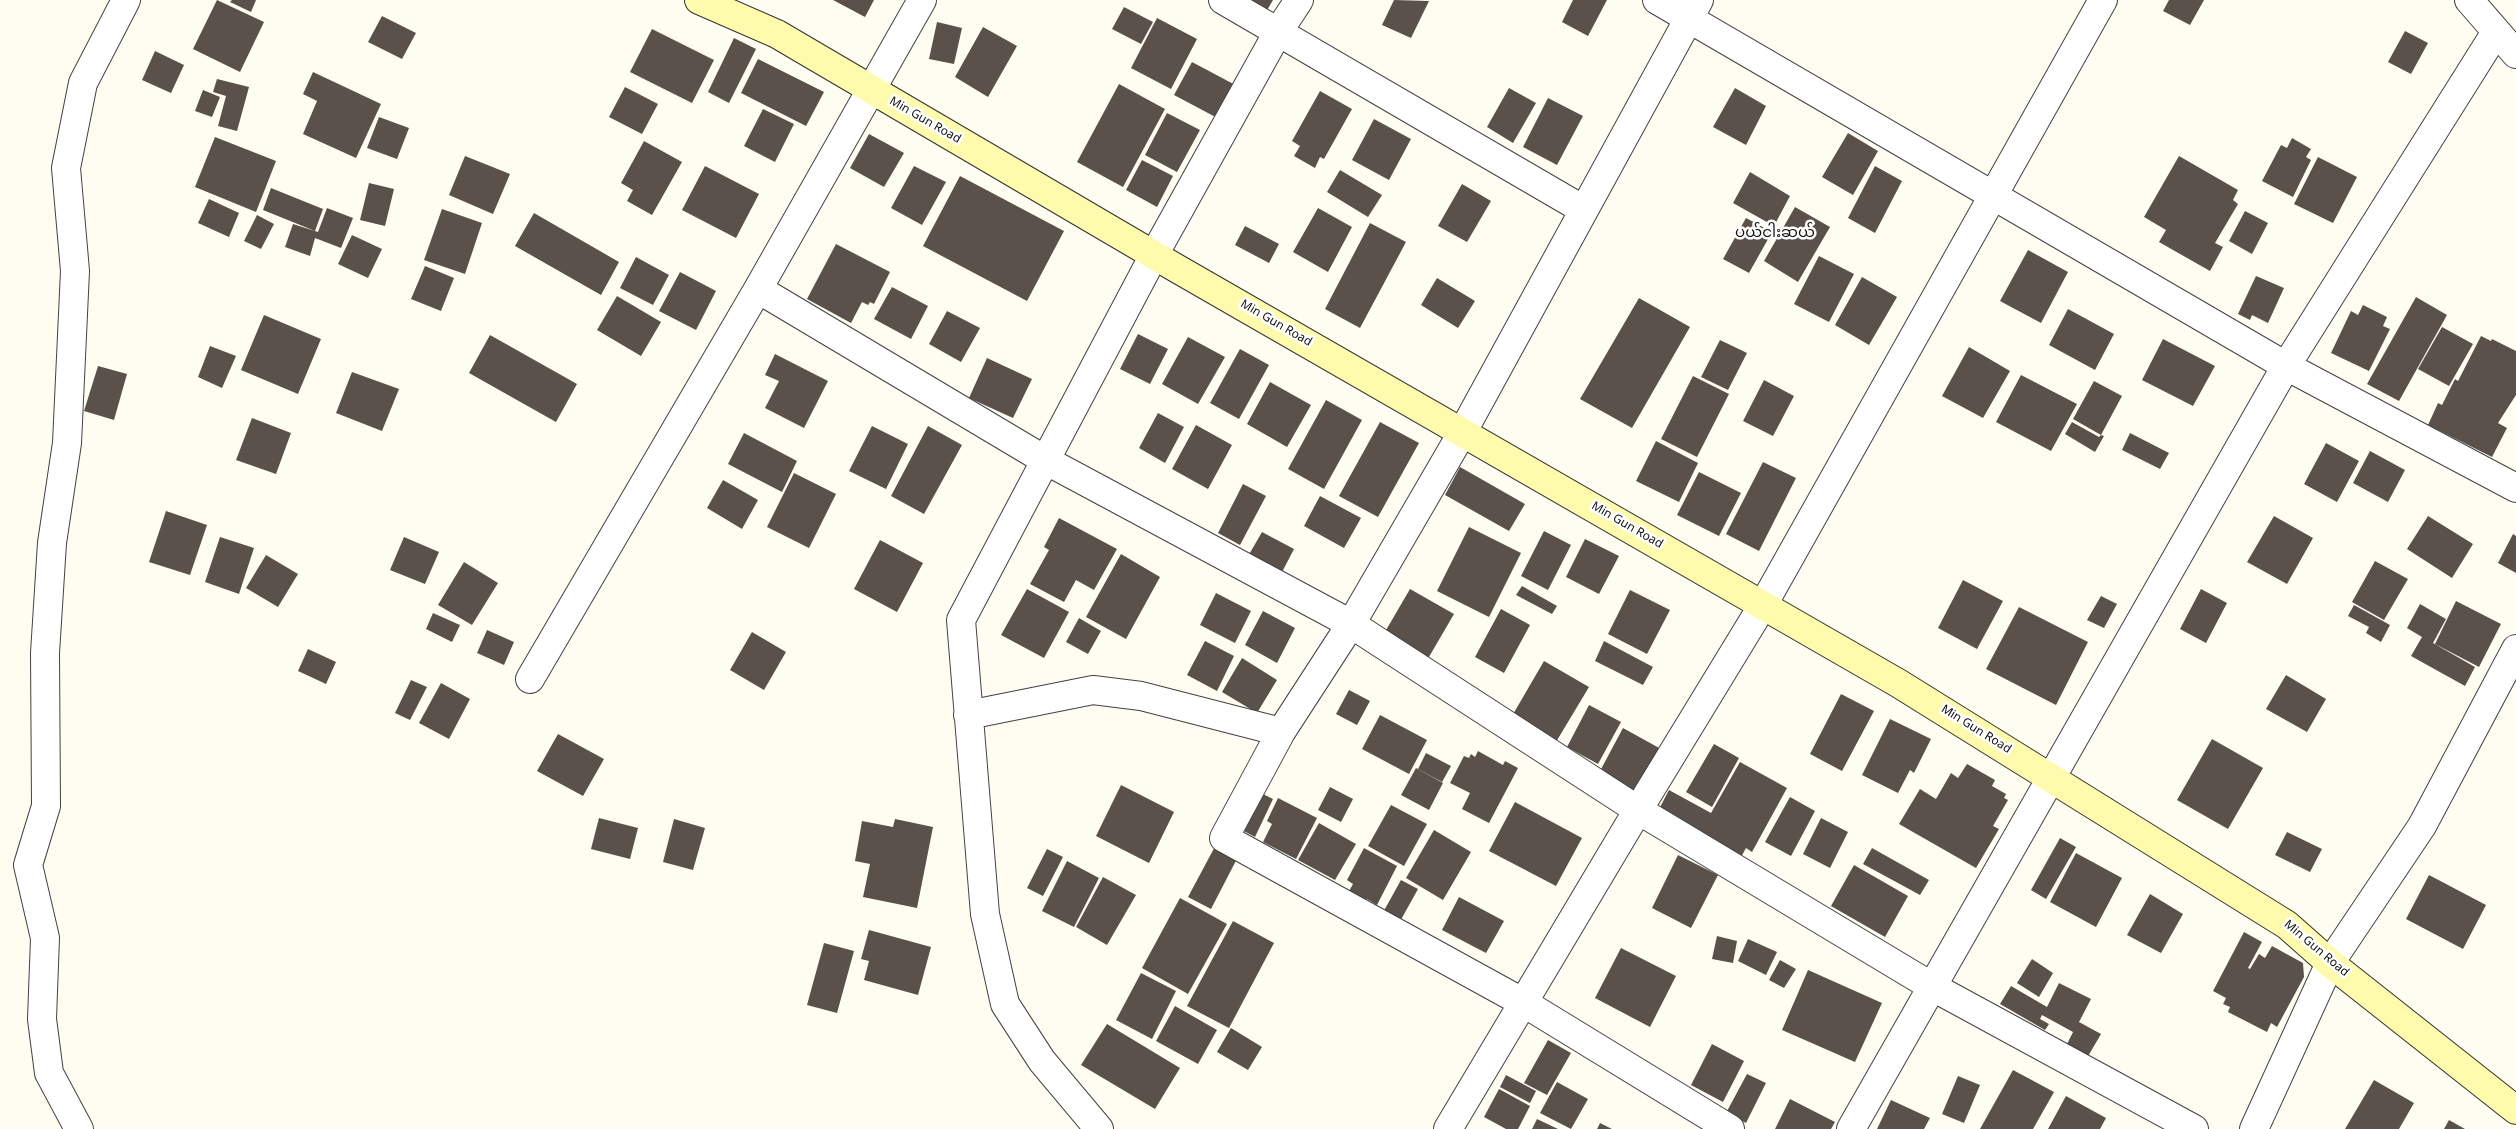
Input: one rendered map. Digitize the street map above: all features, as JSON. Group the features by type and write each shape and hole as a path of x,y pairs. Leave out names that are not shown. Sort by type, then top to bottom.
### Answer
{"street":[{"path":"78,1129 49,1074 42,1019 45,938 28,865 46,806 45,653 52,543 67,443 75,271 66,168 83,82 126,0"},
{"name":"Min Gun Road","path":"699,0 777,34 871,91 1154,255 1898,683 2287,925 2330,964 2516,1110"},
{"path":"530,680 758,289 922,0"},
{"path":"1223,0 1584,210"},
{"path":"1099,1129 1042,1061 1005,1004 985,914 960,620 1154,255 1278,32 1299,0"},
{"path":"1657,0 1693,9 1995,196 2286,366 2516,488"},
{"path":"1448,1129 1638,810 1763,605 1995,196 2103,0"},
{"path":"2469,0 2516,54"},
{"path":"1693,9 1462,433 1351,624 1281,732 1224,838 1524,1003 1730,1129"},
{"path":"1851,1129 2286,366 2496,32"},
{"path":"758,289 1045,460 1351,624 1638,810 1931,986 2194,1129"},
{"path":"2254,1129 2330,964 2422,826 2516,648"},
{"path":"968,715 1093,690 1141,696 1281,732"}],"building":[{"path":"217,0 264,22 240,72 193,49"},
{"path":"232,0 256,0 251,12 230,2"},
{"path":"833,0 874,0 865,17"},
{"path":"1243,0 1273,0 1266,12"},
{"path":"1394,0 1429,1 1411,38 1382,25"},
{"path":"1573,0 1607,0 1588,36 1562,22"},
{"path":"2169,0 2204,0 2190,25 2163,11"},
{"path":"1124,7 1153,22 1141,44 1112,29"},
{"path":"382,16 416,33 402,59 368,42"},
{"path":"1157,18 1197,39 1171,89 1131,68"},
{"path":"937,22 962,28 954,64 929,59"},
{"path":"983,27 1017,46 988,97 955,77"},
{"path":"652,29 714,60 692,103 630,72"},
{"path":"2405,31 2428,43 2411,74 2388,62"},
{"path":"734,38 756,49 729,103 708,92"},
{"path":"155,51 184,65 171,93 142,80"},
{"path":"758,59 824,92 806,126 741,93"},
{"path":"1192,62 1241,88 1223,121 1174,95"},
{"path":"313,72 381,104 356,158 303,134 317,101 303,94"},
{"path":"217,79 249,87 237,131 218,126 226,96 213,92"},
{"path":"1119,84 1165,109 1123,187 1077,162"},
{"path":"625,87 658,104 642,134 609,117"},
{"path":"1509,88 1536,103 1513,143 1487,127"},
{"path":"1735,88 1766,106 1746,145 1713,127"},
{"path":"203,90 220,97 212,117 195,111"},
{"path":"1320,91 1352,109 1324,159 1320,157 1315,168 1294,156 1300,146 1292,141"},
{"path":"1548,98 1583,116 1557,165 1523,147"},
{"path":"763,109 794,124 775,162 744,146"},
{"path":"1167,113 1200,130 1177,172 1145,155"},
{"path":"379,117 409,128 397,159 367,148"},
{"path":"1374,119 1411,139 1389,180 1352,160"},
{"path":"1848,133 1878,151 1853,195 1822,177"},
{"path":"869,134 904,153 884,187 850,168"},
{"path":"215,137 276,161 256,212 195,187"},
{"path":"2292,138 2311,149 2306,157 2311,160 2293,197 2262,181 2281,145 2287,148"},
{"path":"644,141 682,162 652,215 627,201 633,190 621,183"},
{"path":"465,156 510,174 493,214 449,195"},
{"path":"2179,156 2238,190 2233,200 2238,204 2215,243 2223,247 2210,271 2159,242 2166,230 2144,217"},
{"path":"2318,157 2357,177 2333,223 2294,204"},
{"path":"1142,160 1173,176 1157,207 1126,190"},
{"path":"705,166 759,194 736,238 682,210"},
{"path":"914,166 946,182 922,225 891,208"},
{"path":"1875,166 1902,181 1875,233 1848,218"},
{"path":"1340,170 1382,195 1368,217 1327,192"},
{"path":"1750,172 1790,196 1774,226 1733,203"},
{"path":"960,176 1064,231 1027,301 923,246"},
{"path":"369,183 394,189 385,226 360,220"},
{"path":"1462,184 1491,201 1467,242 1438,226"},
{"path":"271,188 323,209 315,231 263,210"},
{"path":"209,199 239,213 229,237 198,223"},
{"path":"1795,207 1830,227 1798,282 1764,261"},
{"path":"327,208 353,218 341,248 315,238 310,256 285,247 293,224 318,232"},
{"path":"1318,208 1352,227 1328,272 1293,252"},
{"path":"442,209 482,223 465,274 424,260"},
{"path":"2245,211 2268,223 2252,254 2229,241"},
{"path":"534,213 619,262 601,295 515,246"},
{"path":"257,215 274,224 261,249 244,241"},
{"path":"1746,218 1772,232 1749,273 1723,259"},
{"path":"1370,223 1406,242 1360,328 1325,309"},
{"path":"1245,226 1279,244 1269,263 1235,245"},
{"path":"352,235 382,249 368,278 338,264"},
{"path":"836,244 890,272 874,304 870,302 868,305 862,302 851,323 807,299"},
{"path":"2028,250 2068,272 2041,323 2000,301"},
{"path":"1819,256 1854,274 1829,322 1794,304"},
{"path":"636,257 669,275 653,305 620,288"},
{"path":"425,266 454,278 441,311 411,299"},
{"path":"680,272 716,291 696,330 659,311"},
{"path":"2256,276 2284,288 2268,323 2252,315 2250,320 2238,314"},
{"path":"1862,277 1897,297 1869,345 1835,325"},
{"path":"1437,278 1475,301 1458,328 1421,305"},
{"path":"892,287 928,306 911,339 874,319"},
{"path":"617,296 661,322 641,356 597,330"},
{"path":"2416,297 2447,315 2399,401 2367,384"},
{"path":"1639,298 1690,327 1632,428 1580,399"},
{"path":"2363,305 2387,317 2383,326 2390,329 2369,371 2331,353 2351,311 2358,315"},
{"path":"2068,309 2114,334 2095,370 2049,345"},
{"path":"947,311 980,328 961,362 929,344"},
{"path":"264,315 321,339 298,394 241,370"},
{"path":"2442,327 2473,344 2449,386 2418,369"},
{"path":"1138,334 1168,349 1150,384 1120,369"},
{"path":"490,335 577,384 556,422 469,373"},
{"path":"2481,336 2491,341 2492,339 2516,351 2516,395 2498,423 2507,428 2492,457 2428,425 2438,403 2442,405 2455,379 2458,381"},
{"path":"1188,337 1225,357 1198,404 1162,384"},
{"path":"2163,339 2215,366 2193,406 2142,380"},
{"path":"1720,340 1747,353 1728,390 1701,377"},
{"path":"210,346 236,356 222,388 198,377"},
{"path":"1969,347 2010,371 1983,418 1942,396"},
{"path":"1240,349 1269,365 1239,419 1210,403"},
{"path":"775,354 828,381 804,428 765,408 779,381 765,375"},
{"path":"987,358 1032,379 1013,418 969,398"},
{"path":"98,366 127,374 114,420 84,411"},
{"path":"352,372 399,389 382,431 336,413"},
{"path":"2021,375 2077,404 2051,451 1996,422"},
{"path":"1693,376 1729,394 1697,457 1661,439"},
{"path":"1764,380 1794,396 1773,436 1743,421"},
{"path":"2094,381 2122,396 2101,435 2073,419"},
{"path":"1270,382 1311,405 1287,447 1247,424"},
{"path":"1326,400 1362,420 1324,489 1288,469"},
{"path":"1158,413 1184,427 1165,463 1139,448"},
{"path":"252,418 291,433 276,474 236,460"},
{"path":"1380,422 1419,443 1378,517 1339,496"},
{"path":"2072,422 2099,437 2101,435 2104,436 2095,452 2065,434"},
{"path":"1196,425 1232,445 1208,489 1172,469"},
{"path":"872,426 908,444 886,489 849,471"},
{"path":"928,426 962,445 924,514 891,496"},
{"path":"744,433 797,461 782,492 728,464"},
{"path":"2130,433 2169,453 2160,469 2122,450"},
{"path":"1656,441 1698,463 1679,502 1636,481"},
{"path":"2326,443 2359,461 2337,502 2304,484"},
{"path":"2370,451 2405,470 2388,502 2353,483"},
{"path":"1763,462 1796,478 1759,551 1726,534"},
{"path":"1460,467 1525,504 1509,531 1445,495"},
{"path":"1699,472 1741,493 1719,536 1677,515"},
{"path":"794,473 836,494 809,548 767,527"},
{"path":"723,480 758,500 742,529 707,508"},
{"path":"1243,484 1266,496 1240,545 1218,533"},
{"path":"1320,496 1361,518 1344,548 1304,526"},
{"path":"166,511 207,525 190,575 149,562"},
{"path":"2274,516 2313,538 2287,584 2247,562"},
{"path":"2428,516 2473,544 2452,578 2407,549"},
{"path":"1059,518 1117,549 1094,590 1076,580 1064,602 1030,584 1049,550 1044,547"},
{"path":"1469,527 1521,553 1489,617 1437,591"},
{"path":"1544,531 1571,545 1548,590 1521,576"},
{"path":"1262,532 1294,549 1280,576 1247,558"},
{"path":"2513,534 2516,536 2516,573 2498,563"},
{"path":"220,537 254,548 239,594 205,582"},
{"path":"404,537 439,552 425,584 390,570"},
{"path":"1585,539 1619,556 1599,594 1566,577"},
{"path":"880,540 923,563 897,612 854,589"},
{"path":"1121,554 1160,577 1126,639 1086,617"},
{"path":"266,555 298,574 278,607 246,588"},
{"path":"2375,561 2408,579 2384,620 2352,602"},
{"path":"464,562 498,583 472,625 438,605"},
{"path":"1963,580 2003,601 1977,649 1938,628"},
{"path":"1522,586 1557,606 1552,614 1516,595"},
{"path":"1027,589 1069,612 1044,658 1001,635"},
{"path":"1410,589 1454,614 1426,662 1382,637"},
{"path":"2201,589 2227,603 2206,643 2180,629"},
{"path":"1630,590 1670,610 1647,654 1608,634"},
{"path":"1216,593 1251,611 1235,643 1200,625"},
{"path":"2101,596 2117,604 2104,628 2087,620"},
{"path":"2456,601 2501,624 2479,667 2435,644"},
{"path":"2420,604 2446,619 2433,643 2475,667 2465,686 2411,656 2422,637 2407,628"},
{"path":"2354,605 2390,625 2381,642 2366,633 2369,627 2348,616"},
{"path":"2019,607 2088,642 2056,705 1986,669"},
{"path":"1501,609 1530,625 1504,673 1475,657"},
{"path":"1263,611 1295,628 1277,663 1245,645"},
{"path":"433,613 460,625 452,642 426,629"},
{"path":"1079,618 1101,631 1088,654 1066,642"},
{"path":"487,630 514,642 504,665 477,653"},
{"path":"752,632 786,652 764,690 730,670"},
{"path":"1205,641 1234,656 1217,691 1187,675"},
{"path":"1604,641 1653,667 1643,685 1595,661"},
{"path":"308,649 336,662 326,684 298,671"},
{"path":"1242,658 1277,680 1257,713 1222,692"},
{"path":"1544,661 1589,687 1556,742 1512,716"},
{"path":"2286,675 2326,699 2307,732 2266,709"},
{"path":"411,680 427,687 410,720 395,713"},
{"path":"441,683 470,699 449,739 419,723"},
{"path":"1349,690 1370,701 1357,725 1336,714"},
{"path":"1841,694 1874,711 1842,771 1810,754"},
{"path":"1589,705 1621,722 1598,764 1567,747"},
{"path":"1380,715 1427,740 1409,774 1362,749"},
{"path":"1890,719 1931,739 1914,773 1910,770 1898,793 1862,775"},
{"path":"1623,728 1661,749 1637,792 1600,771"},
{"path":"558,734 604,759 583,796 537,771"},
{"path":"2212,739 2263,768 2228,829 2177,800"},
{"path":"1714,744 1739,758 1712,807 1686,792"},
{"path":"1478,751 1503,765 1505,761 1518,768 1489,823 1462,809 1470,793 1450,783 1464,756 1469,758 1471,754 1475,757"},
{"path":"1426,753 1451,766 1442,782 1418,769"},
{"path":"1740,762 1787,788 1752,852 1746,848 1740,859 1657,813 1669,790 1711,813"},
{"path":"1967,764 1995,780 1992,786 2006,794 2004,798 2008,800 1993,826 1999,829 1976,868 1899,824 1920,789 1936,799 1951,773 1958,778"},
{"path":"1416,768 1443,783 1429,810 1401,795"},
{"path":"1121,785 1174,812 1149,863 1096,836"},
{"path":"1330,787 1353,799 1341,822 1318,810"},
{"path":"1261,793 1273,799 1255,837 1242,830"},
{"path":"1790,797 1815,811 1791,856 1765,842"},
{"path":"1278,798 1317,818 1296,859 1263,842 1272,824 1267,821"},
{"path":"1515,802 1582,838 1556,886 1489,851"},
{"path":"1391,805 1427,824 1404,866 1368,846"},
{"path":"599,818 638,828 630,859 591,849"},
{"path":"1821,818 1848,832 1830,868 1803,854"},
{"path":"674,819 705,828 693,870 663,862"},
{"path":"895,819 933,827 917,908 863,897 870,864 855,861 862,821 893,827"},
{"path":"1319,823 1356,844 1335,880 1298,860"},
{"path":"1434,830 1471,852 1443,900 1406,878"},
{"path":"2287,832 2322,849 2310,872 2275,855"},
{"path":"2060,838 2076,847 2046,899 2031,890"},
{"path":"1219,839 1241,851 1211,909 1188,897"},
{"path":"1364,848 1397,866 1377,905 1367,899 1365,902 1348,893 1353,884 1347,880"},
{"path":"1872,848 1929,880 1920,895 1863,864"},
{"path":"1047,849 1063,857 1043,896 1027,888"},
{"path":"2076,853 2122,878 2096,927 2050,902"},
{"path":"1678,855 1718,875 1691,928 1652,908"},
{"path":"1067,861 1099,878 1074,927 1042,911"},
{"path":"1854,865 1908,896 1885,937 1831,906"},
{"path":"2429,875 2486,905 2463,949 2406,919"},
{"path":"1103,877 1136,895 1107,945 1076,927"},
{"path":"1401,880 1418,889 1398,925 1381,916"},
{"path":"2150,894 2183,914 2161,953 2127,935"},
{"path":"1459,897 1504,921 1486,953 1442,930"},
{"path":"1180,898 1227,924 1188,994 1142,968"},
{"path":"1233,921 1274,943 1229,1028 1187,1006"},
{"path":"869,930 931,947 918,995 864,980 869,961 861,959"},
{"path":"2244,932 2262,942 2248,968 2250,969 2259,954 2265,958 2272,946 2303,963 2304,977 2277,1027 2271,1023 2267,1032 2228,1012 2230,1007 2223,1004 2226,998 2213,991"},
{"path":"1717,936 1737,941 1733,963 1712,959"},
{"path":"1748,939 1777,952 1766,975 1738,961"},
{"path":"824,943 854,951 837,1013 807,1005"},
{"path":"1621,948 1676,976 1650,1027 1595,998"},
{"path":"2032,959 2053,973 2039,997 2017,983"},
{"path":"1780,960 1796,969 1784,988 1769,980"},
{"path":"1808,970 1882,1003 1855,1062 1782,1030"},
{"path":"1141,973 1176,991 1152,1039 1116,1020"},
{"path":"2059,983 2091,999 2079,1022 2101,1034 2087,1058 2066,1046 2073,1032 2042,1015 2040,1019 2049,1024 2045,1030 2000,1004 2011,986 2047,1007"},
{"path":"1175,1006 1217,1030 1198,1064 1156,1041"},
{"path":"1107,1024 1180,1068 1155,1109 1081,1065"},
{"path":"1231,1028 1262,1047 1248,1070 1217,1052"},
{"path":"1548,1040 1571,1053 1547,1095 1524,1083"},
{"path":"1712,1044 1744,1061 1723,1102 1691,1085"},
{"path":"2013,1070 2054,1092 2033,1129 1980,1129"},
{"path":"1747,1074 1766,1083 1746,1123 1726,1113"},
{"path":"1506,1075 1536,1091 1530,1103 1500,1087"},
{"path":"1958,1076 1980,1085 1964,1123 1942,1114"},
{"path":"2374,1080 2414,1103 2399,1129 2345,1129"},
{"path":"1557,1082 1588,1099 1571,1129 1540,1113"},
{"path":"1499,1089 1530,1106 1518,1129 1506,1129 1484,1117"},
{"path":"2066,1096 2106,1118 2100,1129 2048,1129"},
{"path":"1790,1099 1835,1122 1831,1129 1775,1129"},
{"path":"1891,1100 1930,1118 1924,1129 1877,1129"},
{"path":"1537,1119 1558,1129 1532,1129"},
{"path":"2449,1120 2465,1129 2444,1129"},
{"path":"1600,1123 1612,1129 1597,1129"}],"district":[{"name":"ပယ်ငါးဆယ်","path":"1775,235"}]}
